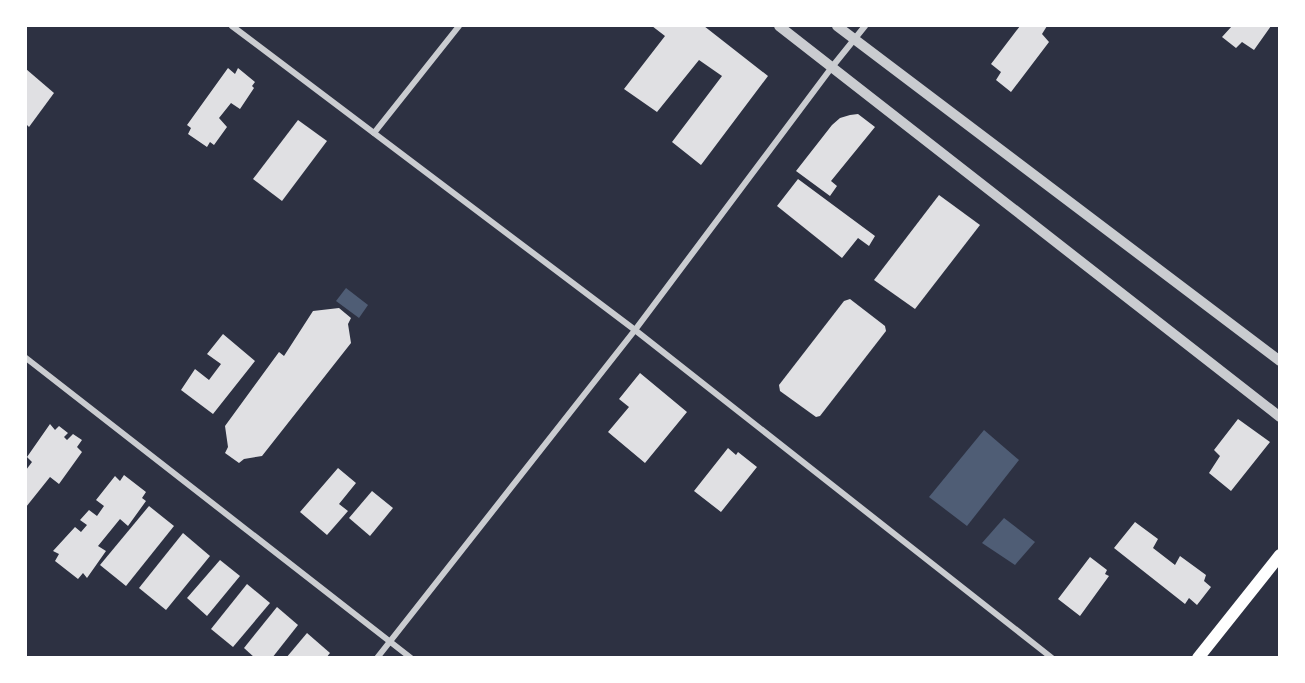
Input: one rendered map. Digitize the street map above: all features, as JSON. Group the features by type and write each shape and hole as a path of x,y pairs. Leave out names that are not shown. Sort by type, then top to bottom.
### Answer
{"main road":[{"path":"1198,657 1280,555"}],"street":[{"path":"232,26 635,330 1052,657"},
{"path":"374,133 459,26"},
{"path":"779,26 1280,417"},
{"path":"837,26 1280,361"},
{"path":"377,657 635,330 865,26"},
{"path":"26,358 411,657"}],"water":[{"path":"346,288 368,305 359,318 336,301"},
{"path":"984,430 1019,460 967,526 929,497"},
{"path":"1004,518 1035,542 1015,565 982,543"}],"building":[{"path":"652,26 704,26 768,76 701,165 672,142 722,76 699,60 657,112 624,89 665,36"},
{"path":"1020,26 1047,26 1042,34 1049,42 1011,92 996,80 1001,72 991,64"},
{"path":"1232,26 1271,26 1254,50 1242,42 1236,48 1222,37"},
{"path":"228,68 235,74 238,68 255,82 252,86 254,88 240,109 231,103 219,118 227,127 214,145 210,142 207,147 188,134 191,128 187,125"},
{"path":"26,69 54,93 29,127 26,124"},
{"path":"858,114 875,127 831,181 837,186 830,196 796,171 832,125 840,118"},
{"path":"298,120 327,141 282,201 253,179"},
{"path":"798,179 875,236 869,246 858,238 842,258 777,206"},
{"path":"939,195 980,225 915,309 874,280"},
{"path":"850,299 885,326 886,331 820,416 816,417 780,391 779,385 844,301"},
{"path":"339,308 351,318 348,324 351,343 262,456 244,459 239,463 225,453 228,447 225,426 279,352 284,356 313,311"},
{"path":"223,334 255,361 213,414 181,390 195,369 209,380 221,364 207,354"},
{"path":"640,373 687,412 645,463 608,432 629,407 619,399"},
{"path":"1238,419 1270,442 1231,491 1209,473 1220,456 1214,450"},
{"path":"50,424 55,430 59,426 68,433 64,437 67,440 73,434 82,440 77,447 82,452 59,484 50,477 26,507 26,470 32,462 27,457"},
{"path":"728,448 736,455 738,452 757,467 721,512 694,491"},
{"path":"338,468 356,483 339,504 348,511 327,535 300,512"},
{"path":"124,475 146,492 142,498 146,501 128,526 120,519 98,546 106,551 87,578 83,573 78,579 55,561 59,554 53,551 75,527 81,532 87,525 80,520 89,510 97,516 104,506 96,500 115,476 120,481"},
{"path":"372,491 393,508 370,536 349,518"},
{"path":"149,506 174,526 126,586 100,565"},
{"path":"1135,522 1158,539 1153,548 1175,565 1180,556 1206,575 1204,581 1211,587 1197,605 1189,598 1185,604 1114,548"},
{"path":"183,533 210,556 166,610 139,588"},
{"path":"1090,557 1107,570 1105,574 1109,576 1080,616 1058,599"},
{"path":"220,560 240,576 207,616 187,598"},
{"path":"247,584 270,603 233,647 211,629"},
{"path":"277,607 298,625 272,658 255,658 244,648"},
{"path":"307,633 330,653 326,658 286,658"}]}
